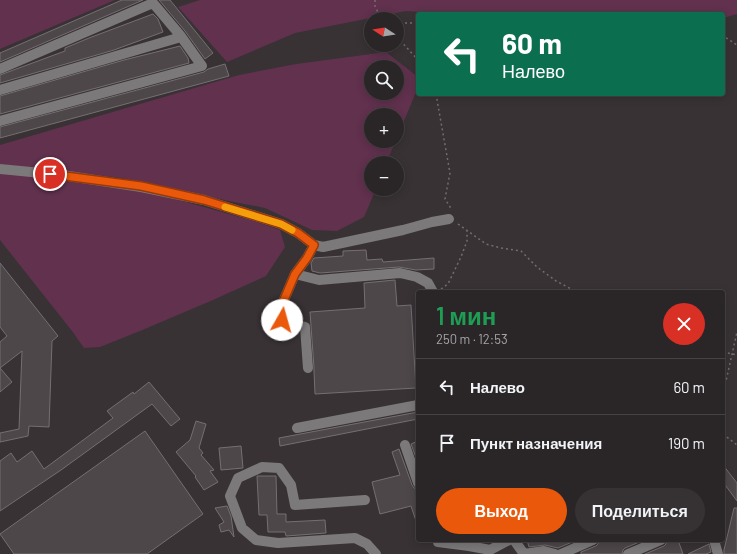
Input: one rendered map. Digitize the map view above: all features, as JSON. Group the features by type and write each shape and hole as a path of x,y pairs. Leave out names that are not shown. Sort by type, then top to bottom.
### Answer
{"lane":[{"path":"0,69 153,3 181,37 202,66 0,121"},
{"path":"0,90 181,37"},
{"path":"0,170 62,175 141,186 204,200 281,224 298,233 314,245 323,247 403,230 451,215"},
{"path":"308,368 305,327 282,320 283,302 295,274 307,258 314,245"},
{"path":"295,274 319,280 400,273 417,277 428,283 432,290"},
{"path":"297,428 416,404"},
{"path":"405,445 416,477"},
{"path":"365,500 295,505 291,485 279,468 262,467 238,478 230,496 242,528 256,540 278,543 355,538 367,544 376,554"},
{"path":"438,542 468,543 492,552 505,542"},
{"path":"510,542 524,554 544,551 555,554"},
{"path":"561,554 588,542"},
{"path":"628,554 656,542"},
{"path":"715,542 718,554"}],"path":[{"path":"375,0 375,6 378,12"},
{"path":"404,24 416,23"},
{"path":"725,37 737,45"},
{"path":"404,45 416,58"},
{"path":"436,96 450,173 445,199 451,215 467,230 486,244 521,251 537,267 556,281 573,290"},
{"path":"440,290 448,284 458,263 467,241 467,230"},
{"path":"725,384 737,332"},
{"path":"725,352 737,355"},
{"path":"725,436 737,445"}],"shaded area":[{"path":"0,0 115,0 0,49"},
{"path":"200,0 737,0 737,14 725,17 725,12 364,12 364,19 295,33 227,62 178,7"},
{"path":"386,52 396,60 364,60 364,100 404,100 404,66 416,75 416,92 404,121 404,108 364,108 364,148 393,148 389,156 364,156 364,196 373,196 364,217 337,231 312,230 265,208 121,178 0,164 0,145 239,75 296,64"},
{"path":"0,171 143,190 254,221 280,230 285,247 266,276 213,300 100,347 84,348 0,240"}],"building":[{"path":"122,0 143,0 0,62 0,53"},
{"path":"159,0 170,0 213,53 205,59 185,31"},
{"path":"153,14 158,19 163,32 114,50 0,83 0,75 65,51 65,48"},
{"path":"180,46 188,58 189,63 0,114 0,96 124,60"},
{"path":"225,64 229,76 0,138 0,127 204,72 208,69"},
{"path":"366,250 367,260 382,259 383,262 434,258 434,269 416,270 399,267 320,273 312,271 311,263 314,258 343,256 343,251"},
{"path":"0,263 58,336 52,341 49,427 29,426 28,436 0,442 0,433 19,429 22,351 0,368 0,342 7,336 0,327"},
{"path":"395,280 397,306 411,305 416,388 315,394 310,312 365,308 364,283"},
{"path":"0,368 12,382 0,392"},
{"path":"149,382 180,419 171,426 152,404 61,470 0,511 0,461 11,453 17,462 32,451 44,469 113,418 107,411 133,392 134,394"},
{"path":"416,412 416,419 280,446 279,438"},
{"path":"196,421 206,424 199,448 203,453 201,455 214,470 210,471 218,482 204,490 195,477 196,476 176,452 190,440"},
{"path":"145,431 203,514 147,554 14,554 0,534"},
{"path":"416,442 416,458 411,444"},
{"path":"241,446 243,468 221,470 219,448"},
{"path":"399,449 412,485 416,488 416,521 411,506 380,514 372,482 400,475 392,452"},
{"path":"725,468 737,483 737,501 725,485"},
{"path":"257,476 276,476 277,514 286,514 286,522 325,520 326,533 286,536 285,532 268,532 267,515 259,515"},
{"path":"227,506 231,516 234,537 229,530 221,532 219,525 224,522 215,508"},
{"path":"734,508 737,508 737,554 724,554 724,550"},
{"path":"528,542 572,542 558,548 545,545 529,547"},
{"path":"598,542 639,542 625,548 622,554 581,554 581,552 598,544"},
{"path":"666,542 679,542 683,554 645,554 664,546"},
{"path":"709,544 711,552 706,554 688,554"}],"slow traffic":[{"path":"225,207 281,224 292,230"}],"route":[{"path":"50,174 141,186 204,200 281,224 298,233 314,245 307,258 295,274 283,302 282,320"}]}
